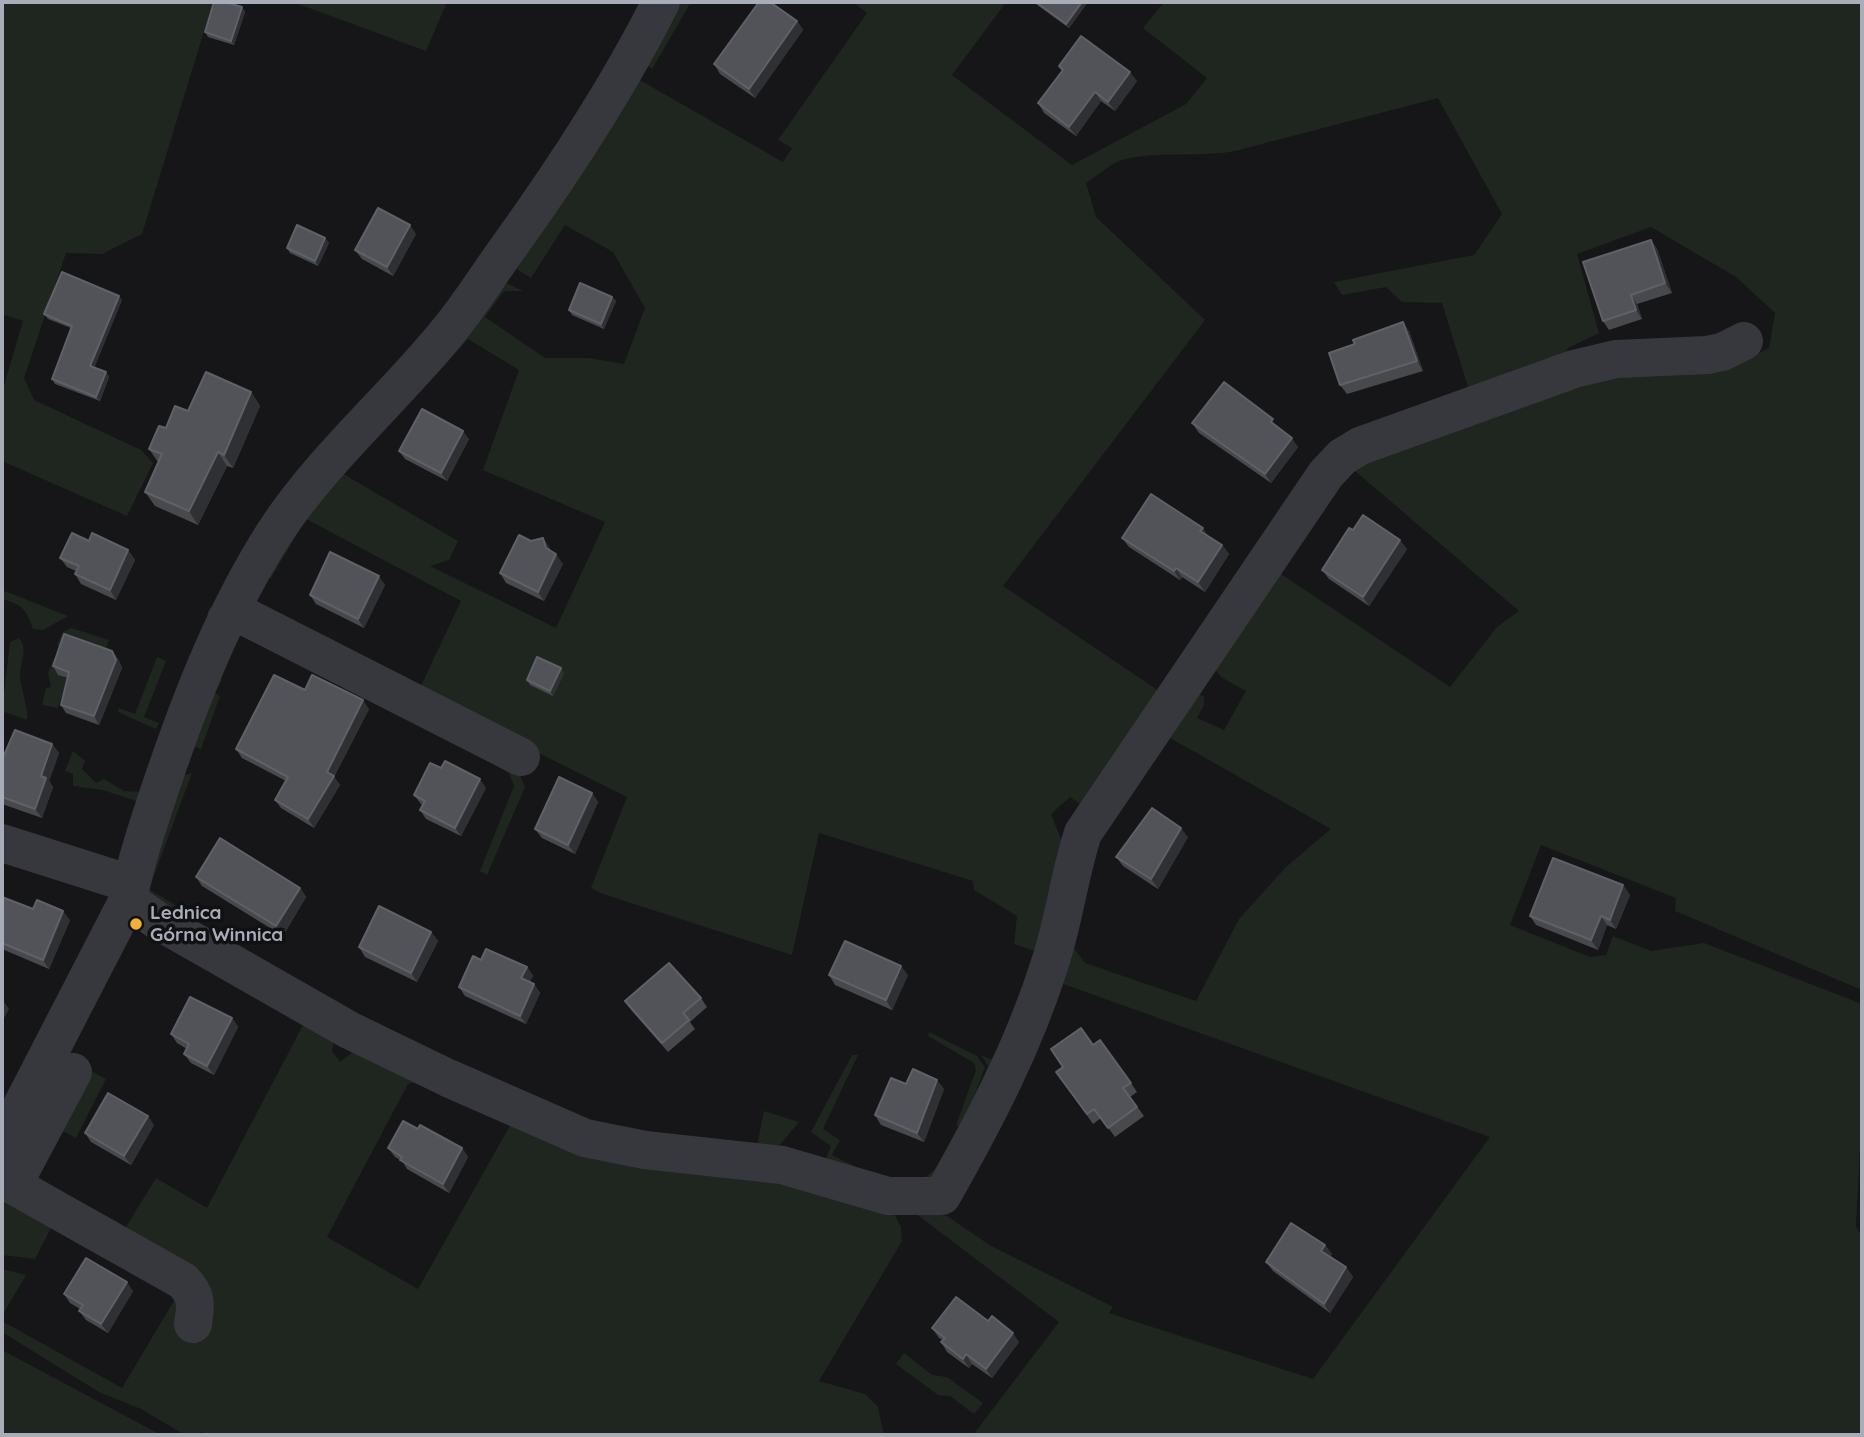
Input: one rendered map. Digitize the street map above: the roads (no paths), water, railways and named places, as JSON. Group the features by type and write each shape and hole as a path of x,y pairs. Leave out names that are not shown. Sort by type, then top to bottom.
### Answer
{"street":[{"path":"193,1324 196,1303 194,1292 183,1281 7,1182 130,892 174,747 226,619 277,530 307,490 331,459 444,337 477,294 594,122 628,67 661,2"},
{"path":"2,843 130,892 158,921 349,1030 448,1078 585,1138 645,1150 782,1164 888,1196 942,1196 1012,1067 1051,960 1070,874 1083,834 1326,474 1342,457 1360,446 1574,369 1616,359 1714,354 1744,341"},
{"path":"226,619 244,616 521,757"},
{"path":"2,1144 73,1073"}],"place":[{"name":"Lednica Górna Winnica","path":"136,924"}]}
